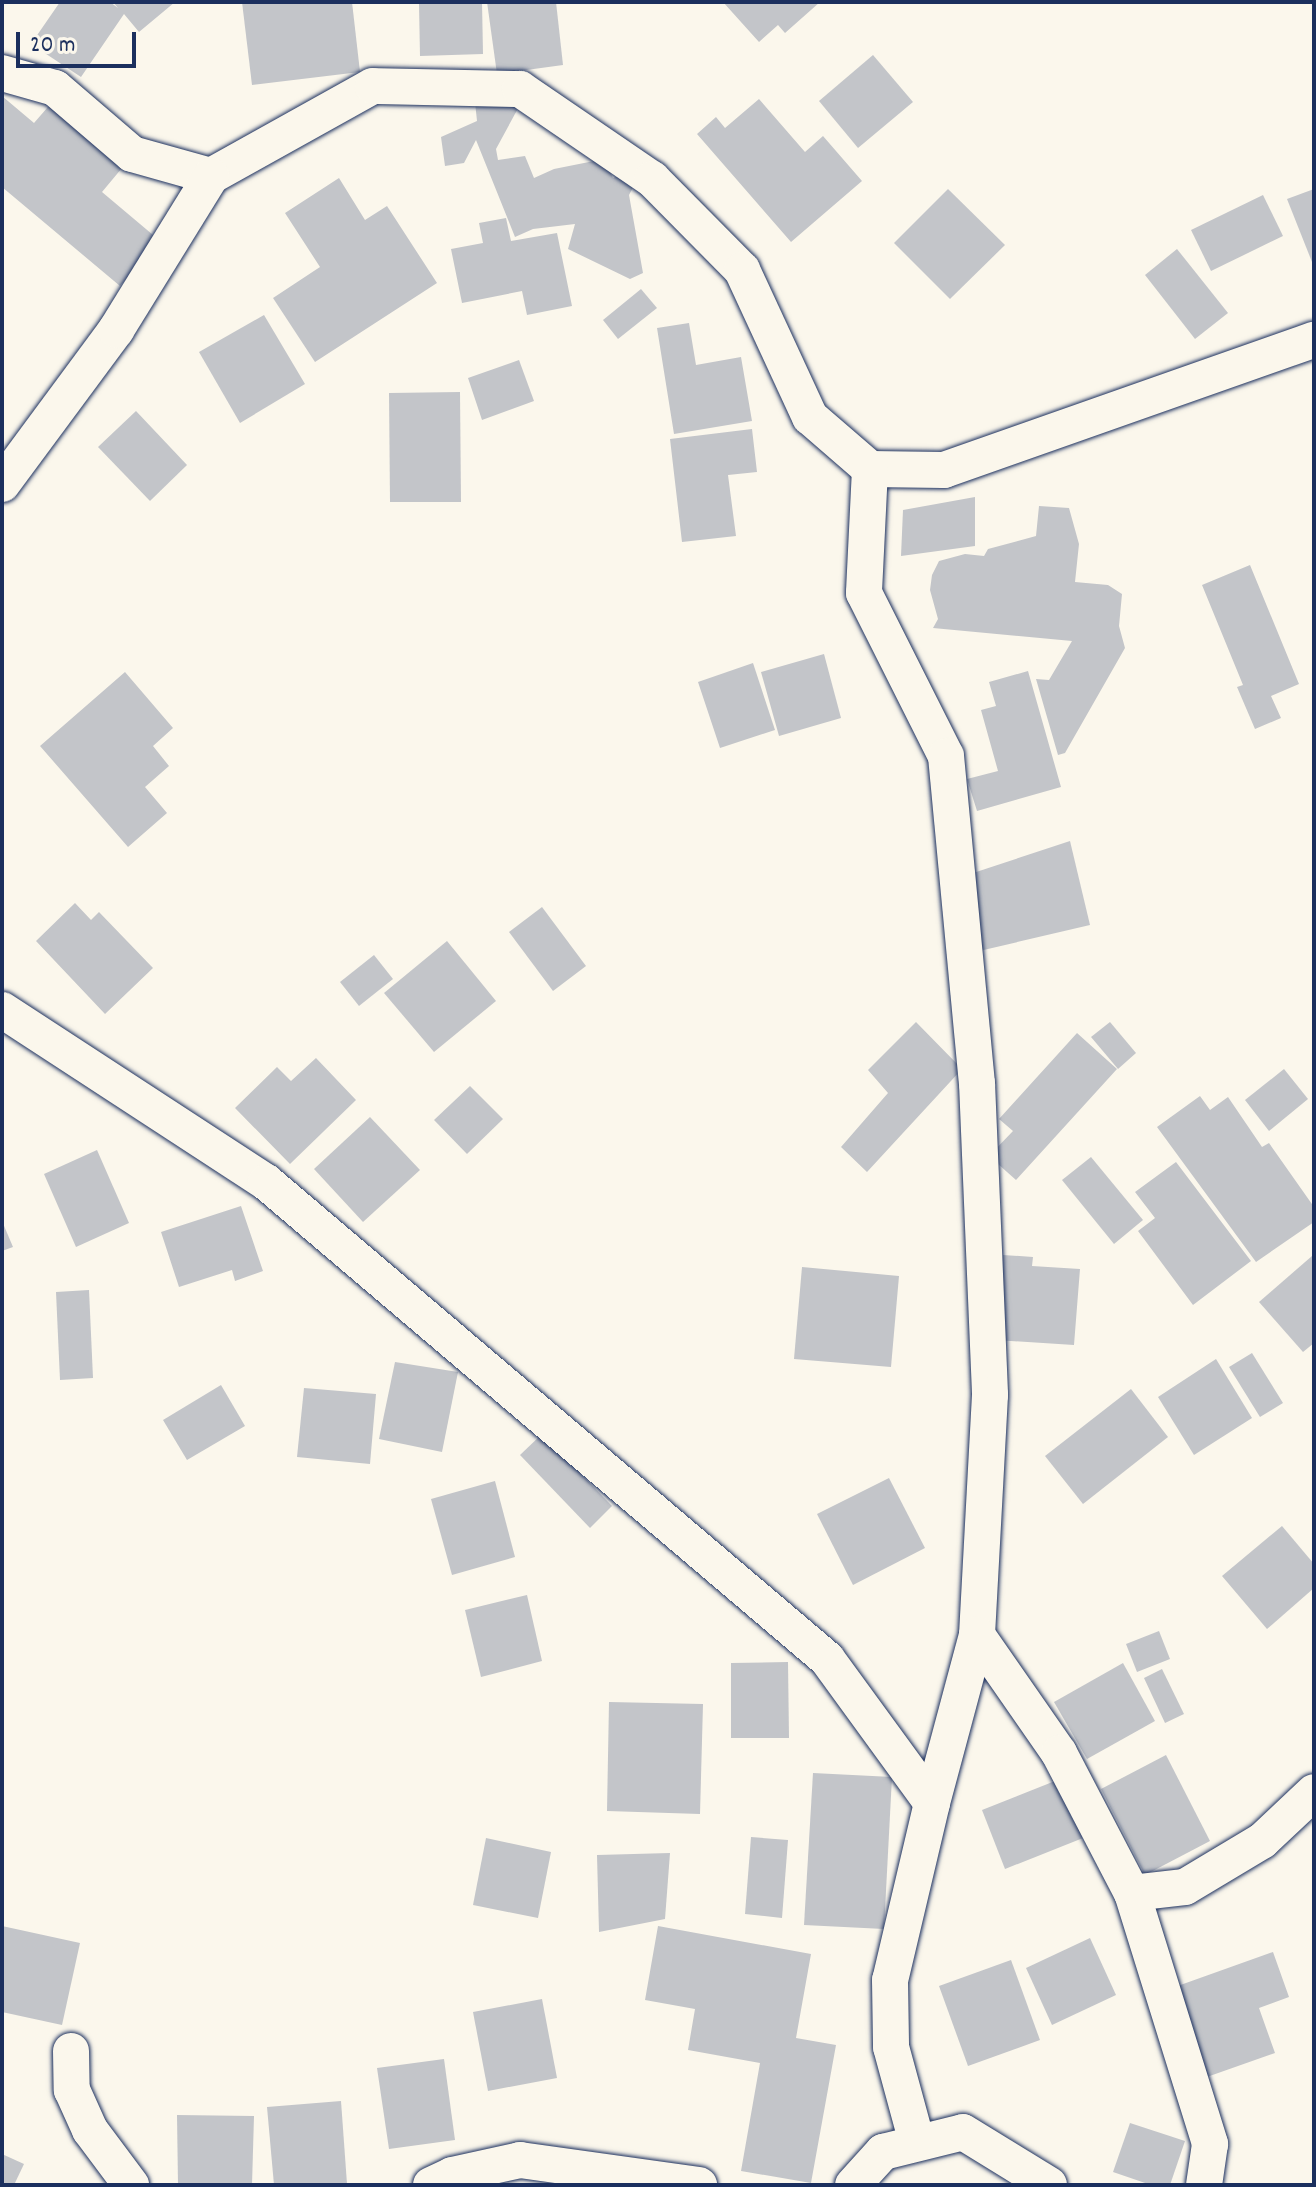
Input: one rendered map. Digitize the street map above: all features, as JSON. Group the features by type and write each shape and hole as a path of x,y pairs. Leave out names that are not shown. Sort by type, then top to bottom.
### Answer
{"street":[{"path":"2,73 55,88 132,154 211,176"},
{"path":"2,484 116,330 211,176 373,86 520,89 652,179 742,270 810,417 870,469 944,470 1313,345"},
{"path":"870,469 864,593 946,756 976,1068 990,1395 977,1635 932,1803 890,1980 891,2047 917,2143"},
{"path":"2,1010 31,1025 266,1182 827,1659 932,1803"},
{"path":"977,1635 1059,1753 1132,1893 1210,2144 1204,2185"},
{"path":"1132,1893 1185,1887 1262,1841 1314,1792"},
{"path":"71,2051 72,2090 90,2130 131,2185"},
{"path":"853,2185 883,2152 963,2132 1049,2185"},
{"path":"431,2185 452,2175 520,2160 699,2185"}],"building":[{"path":"60,2 110,2 118,8 113,2 175,2 139,32 124,14 81,77 31,44"},
{"path":"242,2 352,2 360,72 252,85"},
{"path":"482,2 483,54 420,56 419,4"},
{"path":"487,2 556,2 563,65 497,74"},
{"path":"723,2 820,2 785,33 778,25 759,42"},
{"path":"873,55 913,102 858,148 819,101"},
{"path":"2,96 34,123 54,100 127,162 102,192 159,240 120,286 2,187"},
{"path":"759,99 805,152 823,136 862,181 791,242 697,134 716,117 725,128"},
{"path":"522,101 496,149 498,160 525,156 534,178 554,169 604,159 613,178 630,171 639,176 629,195 643,273 630,279 568,249 575,224 533,229 515,237 476,140 464,163 445,166 441,137 477,121 475,102"},
{"path":"339,178 365,220 387,206 437,283 315,362 273,298 320,267 285,213"},
{"path":"948,189 1005,245 950,299 894,243"},
{"path":"1314,189 1314,267 1287,199"},
{"path":"1263,195 1283,236 1211,271 1191,230"},
{"path":"506,218 511,241 557,233 572,306 527,315 522,291 462,303 451,249 483,243 479,223"},
{"path":"1177,249 1228,313 1195,339 1145,275"},
{"path":"641,289 657,308 618,339 603,320"},
{"path":"264,315 305,384 240,423 199,352"},
{"path":"689,323 696,365 741,357 752,421 674,434 657,328"},
{"path":"519,360 534,401 482,420 468,378"},
{"path":"460,392 461,502 390,502 389,393"},
{"path":"136,411 187,465 150,501 98,447"},
{"path":"752,429 757,472 728,475 736,536 682,542 670,439"},
{"path":"975,497 975,546 901,556 903,510"},
{"path":"1039,506 1069,508 1079,544 1075,582 1108,585 1122,594 1119,626 1125,648 1065,753 1058,755 1036,679 1049,680 1072,641 933,628 938,619 930,590 932,575 939,561 965,554 984,556 988,549 1036,536"},
{"path":"1250,565 1299,684 1271,696 1281,718 1255,729 1237,687 1243,685 1202,585"},
{"path":"824,654 841,718 779,736 761,672"},
{"path":"753,663 775,730 720,748 698,682"},
{"path":"1028,671 1061,787 977,811 967,779 998,771 981,710 996,706 989,682"},
{"path":"125,672 173,728 153,746 169,766 145,787 167,813 128,847 40,746"},
{"path":"1070,841 1090,925 975,952 964,876"},
{"path":"75,903 91,920 99,912 153,968 105,1014 36,941"},
{"path":"542,907 586,966 553,991 509,932"},
{"path":"447,941 496,1001 434,1052 384,993"},
{"path":"374,955 393,979 359,1006 340,982"},
{"path":"916,1022 962,1069 867,1172 841,1147 888,1093 868,1070"},
{"path":"1110,1022 1136,1053 1118,1069 1091,1037"},
{"path":"1077,1033 1117,1069 1016,1180 989,1156 1013,1131 999,1119"},
{"path":"316,1058 356,1100 290,1164 235,1108 277,1067 291,1081"},
{"path":"1284,1069 1308,1099 1269,1131 1245,1100"},
{"path":"470,1086 503,1119 467,1154 434,1120"},
{"path":"1200,1096 1210,1110 1228,1097 1262,1147 1269,1143 1314,1207 1314,1222 1256,1262 1157,1127"},
{"path":"370,1117 420,1170 363,1222 314,1169"},
{"path":"97,1150 129,1223 76,1247 44,1174"},
{"path":"1091,1157 1143,1220 1114,1244 1062,1180"},
{"path":"1176,1162 1251,1261 1193,1305 1138,1231 1155,1218 1135,1192"},
{"path":"241,1206 263,1271 235,1281 232,1270 179,1287 161,1232"},
{"path":"2,1221 13,1247 2,1251"},
{"path":"1003,1255 1033,1257 1032,1266 1080,1269 1074,1345 996,1340"},
{"path":"1312,1256 1314,1343 1303,1352 1259,1302"},
{"path":"802,1267 899,1276 891,1367 794,1359"},
{"path":"89,1290 93,1378 60,1380 56,1292"},
{"path":"1252,1353 1283,1403 1260,1417 1229,1367"},
{"path":"1216,1359 1252,1418 1194,1455 1158,1397"},
{"path":"395,1362 458,1372 442,1452 379,1439"},
{"path":"221,1385 245,1426 187,1460 163,1420"},
{"path":"304,1388 376,1394 370,1464 297,1457"},
{"path":"1131,1389 1168,1437 1083,1504 1045,1456"},
{"path":"542,1434 612,1506 590,1528 520,1455"},
{"path":"889,1478 925,1548 853,1585 817,1514"},
{"path":"495,1481 515,1557 452,1575 431,1499"},
{"path":"1282,1526 1314,1564 1314,1588 1267,1629 1222,1576"},
{"path":"527,1595 542,1661 481,1677 465,1610"},
{"path":"1159,1631 1170,1659 1137,1672 1126,1644"},
{"path":"788,1662 789,1738 731,1738 731,1663"},
{"path":"1123,1663 1155,1721 1087,1759 1054,1702"},
{"path":"1162,1669 1184,1714 1165,1723 1144,1678"},
{"path":"609,1702 703,1704 700,1814 607,1811"},
{"path":"1166,1755 1210,1841 1145,1875 1101,1789"},
{"path":"813,1773 892,1777 884,1929 804,1925"},
{"path":"1060,1779 1083,1838 1005,1869 982,1810"},
{"path":"751,1837 788,1840 782,1918 745,1914"},
{"path":"486,1838 551,1852 538,1918 473,1905"},
{"path":"670,1853 665,1919 599,1932 597,1855"},
{"path":"2,1926 80,1943 62,2025 2,2012"},
{"path":"658,1926 811,1954 796,2038 836,2045 811,2183 741,2171 760,2063 688,2050 695,2009 645,2000"},
{"path":"1090,1938 1116,1995 1052,2025 1026,1968"},
{"path":"1273,1952 1289,1997 1259,2008 1275,2053 1204,2078 1172,1988"},
{"path":"1011,1960 1040,2040 968,2066 939,1986"},
{"path":"542,1999 557,2078 488,2091 473,2012"},
{"path":"444,2059 455,2140 389,2149 377,2068"},
{"path":"341,2101 347,2184 274,2185 267,2107"},
{"path":"177,2115 254,2116 252,2185 178,2185"},
{"path":"1130,2123 1185,2141 1170,2185 1151,2185 1113,2172"},
{"path":"2,2154 24,2164 14,2185 2,2185"}]}
